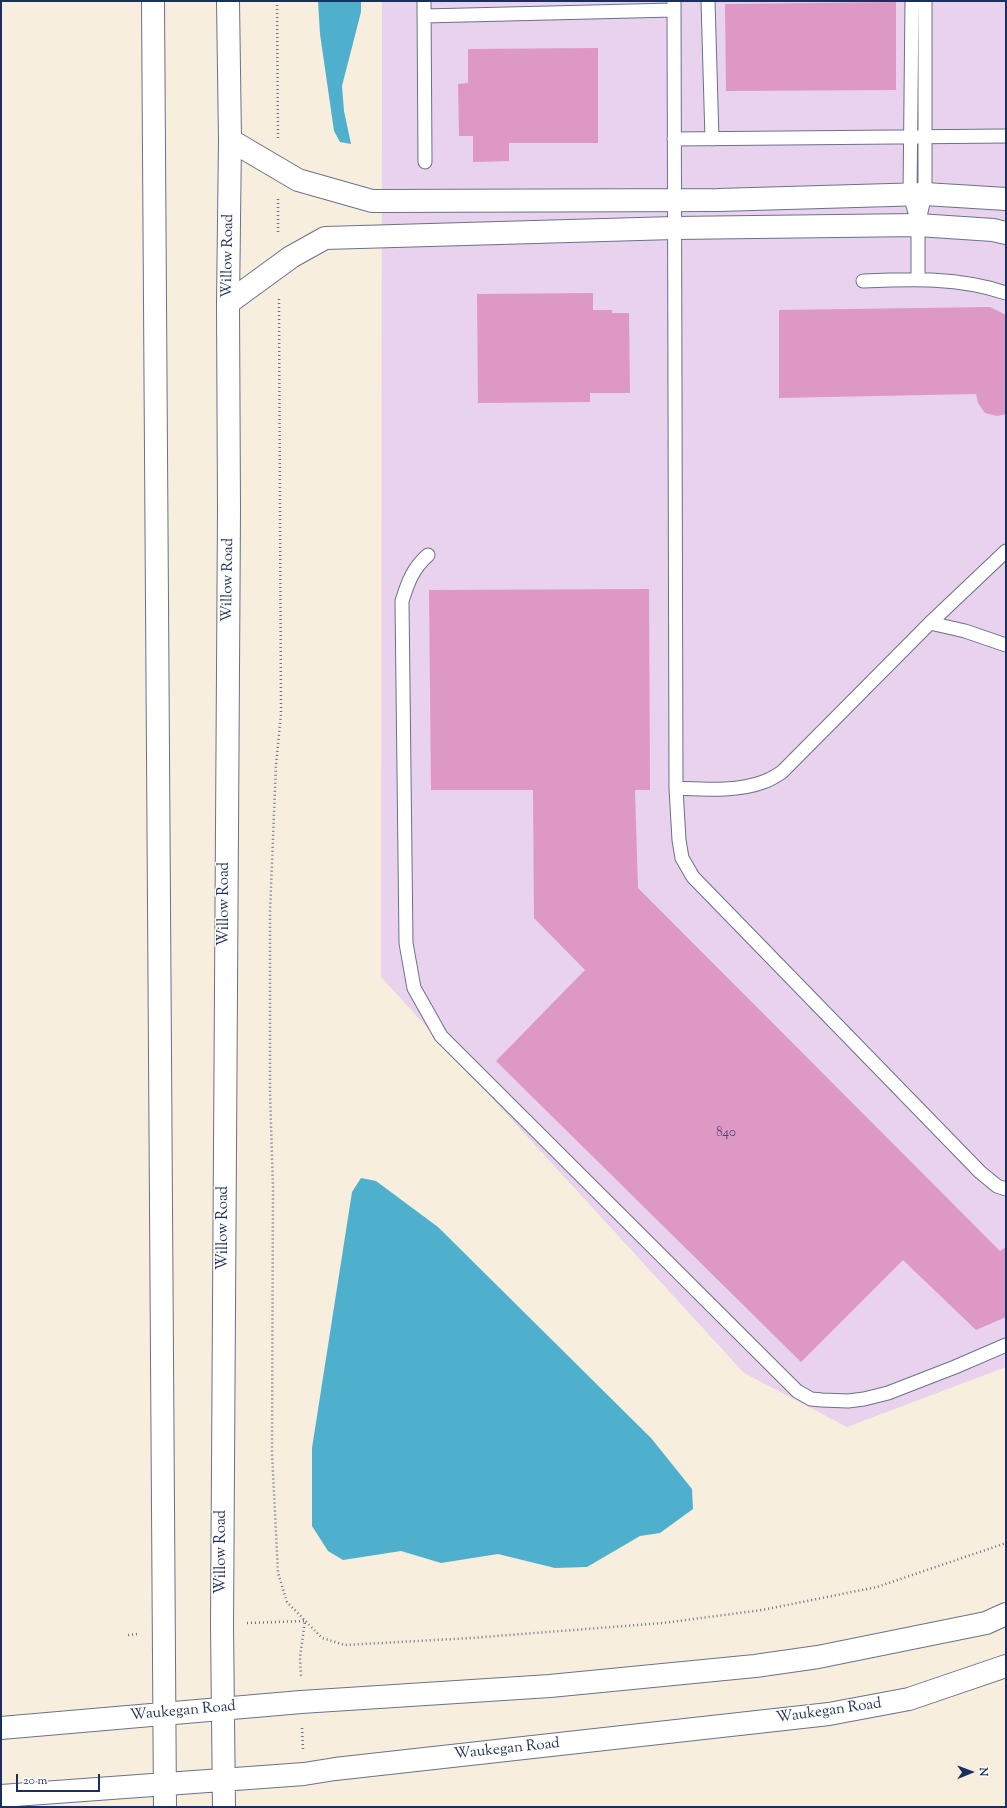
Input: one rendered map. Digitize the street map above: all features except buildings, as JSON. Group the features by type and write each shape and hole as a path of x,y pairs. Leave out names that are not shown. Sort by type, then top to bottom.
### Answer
{"main road":[{"path":"153,1 165,1807"},
{"name":"Willow Road","path":"224,1807 222,1625 225,896 229,510 228,303 230,140 228,1"},
{"path":"230,140 298,180 372,201 674,200 918,195 1006,199"},
{"path":"228,303 302,250 325,238 674,228 918,225 993,230 1006,233"},
{"name":"Waukegan Road","path":"1,1728 223,1708 550,1686 755,1666 818,1657 986,1623 1006,1614"},
{"name":"Waukegan Road","path":"1,1796 304,1774 358,1766 829,1714 909,1699 1006,1666"}],"lane":[{"path":"424,1 425,162"},
{"path":"708,1 712,139"},
{"path":"912,1 911,137 918,195"},
{"path":"918,279 918,195 925,137 925,1"},
{"path":"424,16 674,6 676,788 679,840 682,858 693,876 980,1172 997,1186 1006,1189"},
{"path":"674,139 1006,136"},
{"path":"863,281 918,279 986,286 1006,293"},
{"path":"676,788 711,790 740,787 762,783 782,772 930,623 1006,551"},
{"path":"428,555 418,563 408,580 402,601 406,943 414,988 441,1036 797,1391 811,1399 848,1401 888,1393 1006,1345"},
{"path":"930,623 965,631 1006,645"}],"path":[{"path":"278,1 281,714 276,765 270,912 270,1092 273,1188 272,1453 278,1573 287,1602 322,1638 345,1645 471,1638 663,1623 762,1610 877,1587 1006,1543"},
{"path":"262,1621 305,1620"},
{"path":"300,1657 305,1620"}],"shaded area":[{"path":"382,1 1006,1 1006,1367 847,1427 744,1373 381,977"}],"water":[{"path":"318,1 361,1 361,12 342,86 344,111 351,144 340,142 334,131 320,34"},
{"path":"361,1178 376,1181 438,1227 651,1438 692,1489 693,1509 660,1533 640,1536 587,1567 555,1568 498,1554 441,1563 401,1551 343,1560 328,1551 312,1526 312,1448 352,1192"}]}
